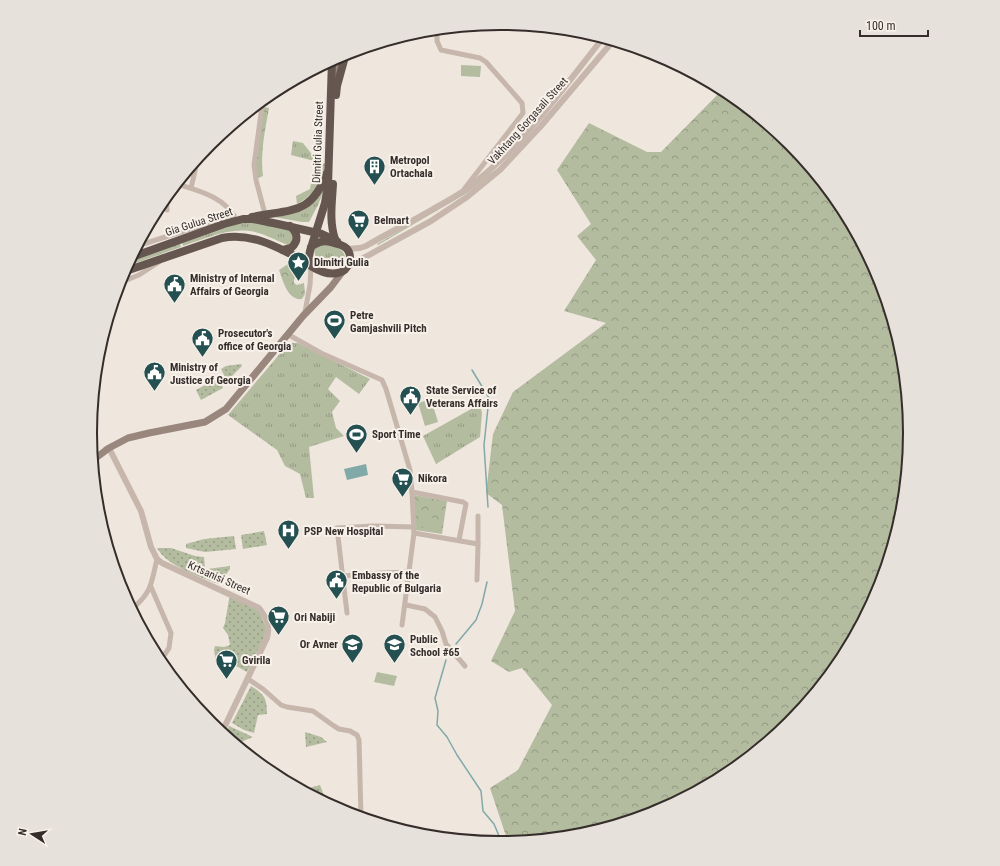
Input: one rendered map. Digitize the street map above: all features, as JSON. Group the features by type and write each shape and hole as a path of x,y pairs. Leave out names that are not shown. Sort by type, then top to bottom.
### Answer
{"highway":[{"name":"Dimitri Gulia Street","path":"335,239 331,220 337,86 344,62"},
{"name":"Dimitri Gulia Street","path":"311,247 327,194 332,68"},
{"path":"237,218 296,209 306,205 317,193 329,168"},
{"name":"Gia Gulua Street","path":"139,254 237,218 260,220 316,232 335,239 345,247"},
{"path":"283,250 291,248 296,242 296,232 290,226"},
{"name":"Gia Gulua Street","path":"133,269 222,238 230,237 244,237 258,240 283,250 311,265"},
{"path":"324,241 345,247 350,260 345,269 337,273 320,271 311,265 309,257 311,247 324,241"}],"main road":[{"name":"Dimitri Gulia Street","path":"337,86 338,65"},
{"name":"Vakhtang Gorgasali Street","path":"98,456 109,448 128,438 205,422 226,409 345,269"}],"street":[{"path":"437,35 438,45 441,50 480,58 486,62 522,103 523,113 461,192"},
{"name":"Vakhtang Gorgasali Street","path":"345,247 360,248 366,246 461,192 501,160 530,128 599,43"},
{"name":"Vakhtang Gorgasali Street","path":"345,269 431,221 467,197 500,170 541,126 608,45"},
{"path":"596,46 598,50 603,51"},
{"path":"262,108 254,165 256,180 265,214"},
{"path":"191,188 195,169"},
{"path":"182,185 222,202 237,218"},
{"name":"Gia Gulua Street","path":"145,244 237,218"},
{"name":"Gia Gulua Street","path":"128,279 139,275 165,258"},
{"name":"Vakhtang Gorgasali Street","path":"304,316 308,300 311,265"},
{"path":"288,335 321,353 382,380 386,389 410,470 412,492 414,533 406,605 402,625"},
{"path":"109,448 141,511 151,547 157,559 150,588 142,601 136,605"},
{"name":"Vakhtang Gorgasali Street","path":"98,453 109,448"},
{"path":"412,492 463,502 466,504 459,540"},
{"path":"477,580 478,516"},
{"path":"347,613 337,528 373,526 414,527"},
{"path":"414,533 478,544"},
{"name":"Krtsanisi Street","path":"157,559 162,563 259,608 265,616 269,626 261,652 224,727"},
{"path":"343,576 410,572"},
{"path":"150,588 171,632 169,648 165,654"},
{"path":"406,605 425,610 436,618 446,644 465,666"},
{"path":"248,679 263,689 281,705 313,711 339,729 350,731 357,735 359,740 361,811"}],"green space":[{"path":"461,65 481,66 480,77 461,76"},
{"path":"718,94 745,113 785,148 803,167 835,209 861,255 882,303 895,354 900,380 903,433 900,486 895,512 882,563 849,635 820,678 803,699 766,736 724,768 701,782 630,815 553,833 506,836 490,788 518,770 552,705 522,668 509,672 491,661 515,611 502,505 486,493 493,434 513,392 606,323 564,311 596,260 577,236 591,224 557,170 589,123 647,152 661,152"},
{"path":"264,107 269,108 263,150 263,176 256,179 255,165"},
{"path":"529,134 499,168 467,193 378,245 377,244 463,194 499,167"},
{"path":"293,141 303,143 318,162 291,155"},
{"path":"315,162 320,164 327,163 324,175 313,192 297,204 296,196 310,189"},
{"path":"324,190 309,222 268,216 291,213 307,208 315,202"},
{"path":"255,221 291,230 295,235 291,243 288,245 260,233 241,230 216,235 183,246 182,243 236,223"},
{"path":"180,243 181,247 135,263 138,258"},
{"path":"319,243 333,246 343,251 345,255 342,263 332,265 324,263 316,258 314,251"},
{"path":"288,264 295,267 302,275 300,277 295,277 294,283 297,285 304,283 305,294 302,299 293,297 284,285 279,270"},
{"path":"289,343 298,343 370,379 359,394 336,377 328,389 340,401 332,412 336,428 344,436 309,447 314,498 306,498 300,474 285,466 277,450 228,415"},
{"path":"241,364 242,366 227,381 221,369 226,366"},
{"path":"218,378 223,388 201,400 196,390"},
{"path":"431,399 438,422 425,426 418,403"},
{"path":"480,404 482,413 480,437 436,464 423,436"},
{"path":"414,495 447,501 442,534 415,530"},
{"path":"420,516 436,518 434,529 419,526"},
{"path":"264,531 267,545 243,549 241,535"},
{"path":"234,536 236,549 205,552 186,548 186,544 204,539"},
{"path":"157,548 171,548 195,556 204,557 205,568 207,569 230,566 230,569 219,584 176,565 168,560"},
{"path":"231,597 256,609 260,613 265,625 265,636 247,672 229,662 216,660 214,650 215,646 224,647 230,645 228,635 223,628 229,599"},
{"path":"377,672 397,676 394,686 374,682"},
{"path":"251,686 264,697 267,708 267,714 258,715 254,733 244,730 232,723"},
{"path":"229,726 253,737 241,742 228,730"},
{"path":"305,732 321,737 327,742 306,747"},
{"path":"320,785 324,795 322,794 310,788"}],"water":[{"path":"366,464 368,475 347,480 344,469"}],"waterway":[{"path":"472,370 489,398 484,445 488,507"},
{"path":"456,644 476,620 482,604 487,582"},
{"path":"446,660 435,698 438,711 437,725 447,737 481,791 483,811 494,824 499,836"}],"place":[{"name":"Metropol Ortachala","path":"375,186"},
{"name":"Belmart","path":"359,240"},
{"name":"Dimitri Gulia","path":"299,282"},
{"name":"Ministry of Internal Affairs of Georgia","path":"175,304"},
{"name":"Petre Gamjashvili Pitch","path":"335,340"},
{"name":"Prosecutor's office of Georgia","path":"202,358"},
{"name":"Ministry of Justice of Georgia","path":"154,392"},
{"name":"State Service of Veterans Affairs","path":"410,416"},
{"name":"Sport Time","path":"357,454"},
{"name":"Nikora","path":"402,498"},
{"name":"PSP New Hospital","path":"289,550"},
{"name":"Embassy of the Republic of Bulgaria","path":"336,600"},
{"name":"Ori Nabiji","path":"278,636"},
{"name":"Or Avner","path":"353,664"},
{"name":"Public School #65","path":"395,664"},
{"name":"Gvirila","path":"227,680"}]}
